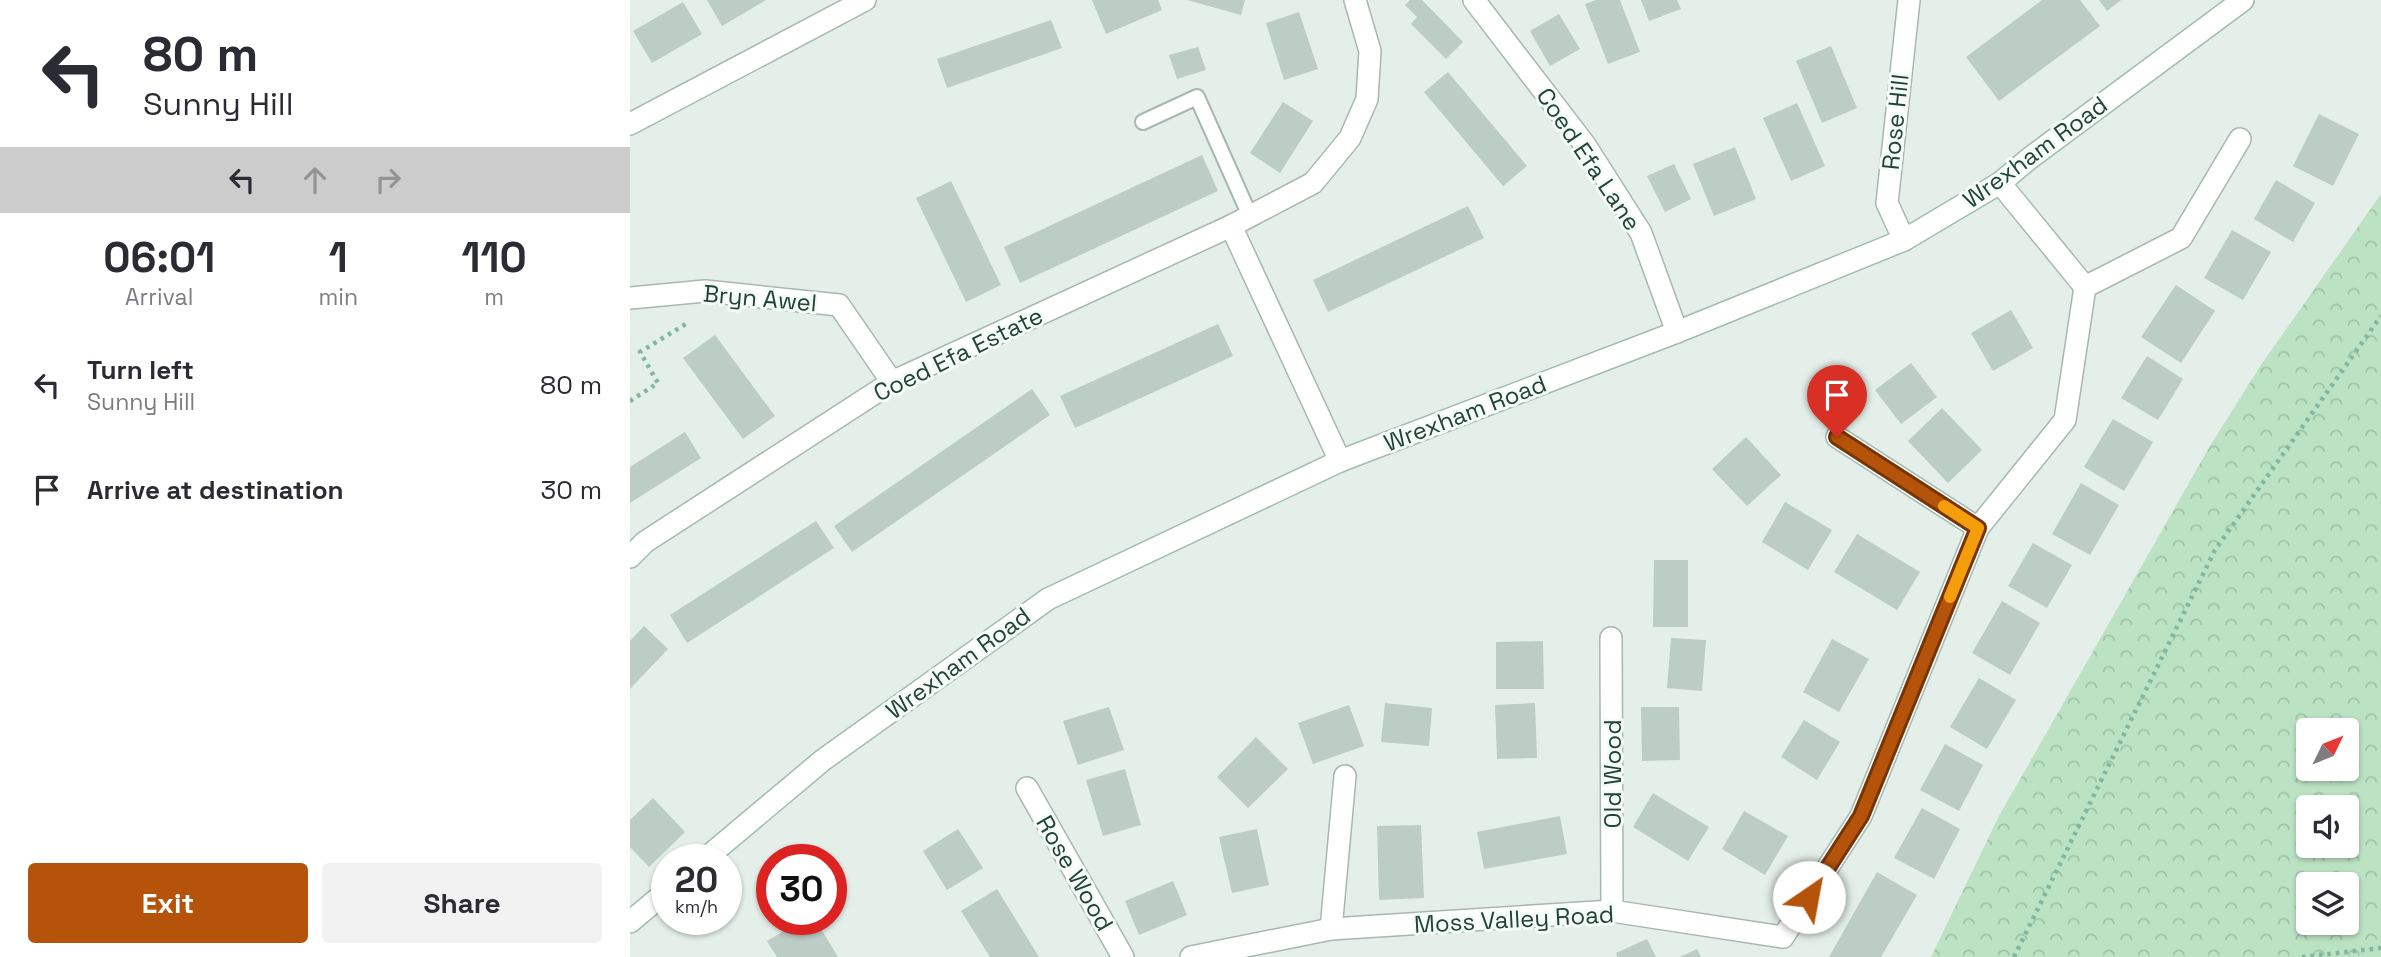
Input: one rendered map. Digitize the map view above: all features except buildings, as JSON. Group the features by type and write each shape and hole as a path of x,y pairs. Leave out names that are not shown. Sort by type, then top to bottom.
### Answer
{"street":[{"path":"630,124 865,0"},
{"name":"Coed Efa Estate","path":"630,557 645,542 892,382 1241,221 1313,183 1350,138 1367,99 1370,51 1355,0"},
{"name":"Coed Efa Lane","path":"1474,0 1585,145 1641,233 1677,332"},
{"name":"Rose Hill","path":"1904,240 1887,204 1909,0"},
{"name":"Wrexham Road","path":"723,844 823,760 1048,599 1340,461 1677,332 1904,240 2000,183 2243,0"},
{"path":"2000,183 2085,287 2181,238 2240,139"},
{"path":"1241,221 1340,461"},
{"name":"Moss Valley Road","path":"1191,957 1331,929 1612,911 1783,937 1861,816 1978,528 2065,420 2085,287"},
{"name":"Bryn Awel","path":"630,298 705,291 839,305 892,382"},
{"path":"1837,437 1978,528"},
{"name":"Old Wood","path":"1611,638 1612,911"},
{"path":"1331,929 1345,776"},
{"name":"Rose Wood","path":"1027,788 1123,957"},
{"path":"630,922 651,904"}],"lane":[{"path":"1143,121 1197,97 1241,221"}],"path":[{"path":"630,401 658,383 640,352 734,294"},
{"path":"2014,957 2215,550 2381,316"},
{"path":"2302,957 2381,947"}],"green space":[{"path":"2381,194 2381,957 1931,957 1999,816 2210,446 2261,365"}],"slow traffic":[{"path":"1944,506 1978,528 1950,597"}],"route":[{"path":"1809,897 1861,816 1978,528 1837,437"}]}
